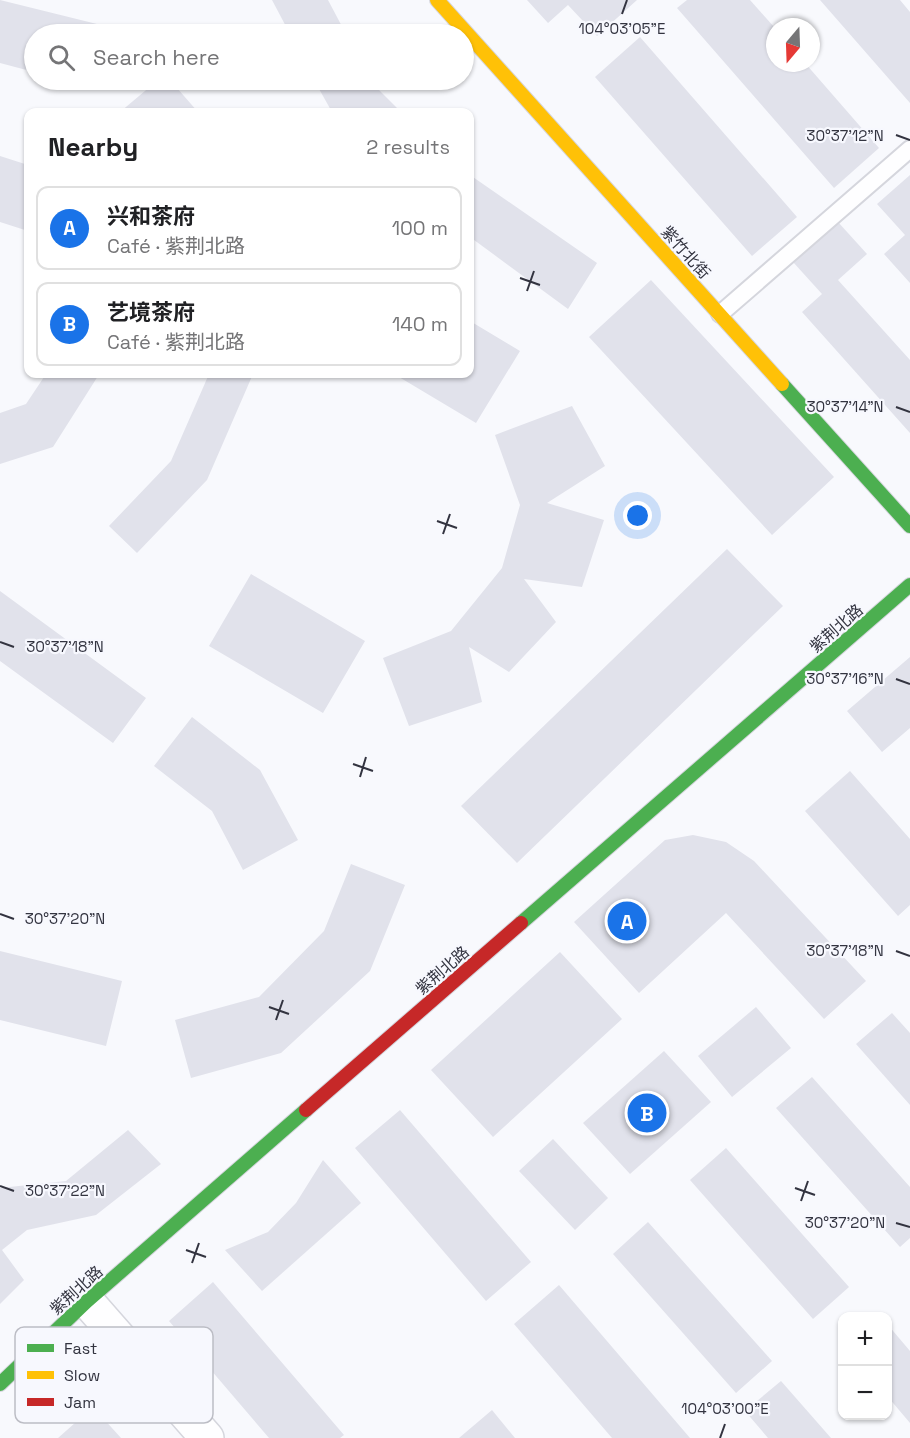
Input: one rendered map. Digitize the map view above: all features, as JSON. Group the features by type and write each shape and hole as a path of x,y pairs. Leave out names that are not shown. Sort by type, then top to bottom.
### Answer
{"street":[{"name":"紫竹北街","path":"437,0 459,24"},
{"name":"紫竹北街","path":"474,41 910,525"},
{"name":"紫荆北路","path":"60,1327 910,585"},
{"path":"87,1301 110,1327"},
{"name":"紫荆北路","path":"0,1384 15,1370"},
{"path":"194,1423 207,1438"}],"lane":[{"path":"720,314 910,149"}],"building":[{"path":"0,0 97,24 24,24 24,69 0,63"},
{"path":"272,0 328,0 341,24 285,24"},
{"path":"527,0 637,0 597,36 568,5 548,23"},
{"path":"687,0 750,0 766,18 766,72 813,72 879,148 834,188 677,8"},
{"path":"820,0 900,0 910,12 910,103"},
{"path":"640,37 797,217 752,256 595,77"},
{"path":"146,90 179,90 194,108 125,108"},
{"path":"320,90 379,90 397,108 330,108"},
{"path":"0,156 24,164 24,230 0,222"},
{"path":"910,175 910,283 884,254 905,235 877,204"},
{"path":"474,178 597,263 568,309 474,240"},
{"path":"838,222 867,254 838,280 910,360 910,433 802,312 822,294 793,262"},
{"path":"651,280 834,477 772,535 589,337"},
{"path":"474,323 520,351 476,423 401,378 474,378"},
{"path":"43,378 97,378 53,447 0,464 0,413 26,404"},
{"path":"207,378 251,378 207,480 137,553 109,526 171,461"},
{"path":"572,406 605,466 547,503 604,520 582,587 524,579 556,622 509,672 469,647 482,702 409,726 383,658 451,631 502,568 520,505 495,435"},
{"path":"727,549 783,606 517,863 461,806"},
{"path":"251,574 365,641 323,713 209,646"},
{"path":"0,591 146,698 113,743 0,661"},
{"path":"910,657 910,728 882,752 847,711"},
{"path":"192,717 260,770 298,840 243,870 212,811 154,766"},
{"path":"850,771 910,839 910,905 898,916 805,811"},
{"path":"693,835 726,842 754,861 866,981 824,1019 726,913 639,993 574,922 665,840"},
{"path":"351,864 405,885 370,971 281,1053 191,1078 175,1020 259,997 324,931"},
{"path":"0,951 122,981 106,1046 0,1020"},
{"path":"560,952 622,1019 493,1137 431,1070"},
{"path":"756,1007 791,1048 732,1097 698,1056"},
{"path":"892,1013 910,1033 910,1105 856,1044"},
{"path":"664,1051 711,1102 630,1174 583,1123"},
{"path":"812,1077 910,1187 910,1238 900,1247 776,1108"},
{"path":"400,1110 531,1262 486,1301 355,1148"},
{"path":"128,1130 161,1164 96,1215 27,1230 2,1250 24,1280 0,1304 0,1188 66,1181"},
{"path":"553,1139 608,1198 575,1230 519,1171"},
{"path":"726,1148 849,1287 813,1319 690,1180"},
{"path":"323,1160 361,1203 262,1291 225,1250 268,1232 296,1203"},
{"path":"648,1222 772,1361 736,1393 613,1254"},
{"path":"213,1282 344,1435 340,1438 269,1438 213,1372 213,1327 174,1327 169,1321"},
{"path":"559,1285 690,1438 612,1438 514,1324"},
{"path":"892,1330 910,1351 910,1423 892,1402"},
{"path":"781,1381 831,1438 768,1438 745,1411"},
{"path":"492,1410 515,1438 459,1438"},
{"path":"75,1423 107,1423 121,1438 58,1438"}],"traffic: fast":[{"path":"782,384 910,526"},
{"path":"521,923 910,585"},
{"path":"60,1327 306,1110"},
{"path":"0,1384 15,1370"}],"traffic: slow":[{"path":"437,0 459,24"},
{"path":"474,41 782,384"}],"traffic: jam":[{"path":"306,1110 521,923"}],"place":[{"name":"兴和茶府","path":"627,921"},
{"name":"艺境茶府","path":"647,1113"}]}
